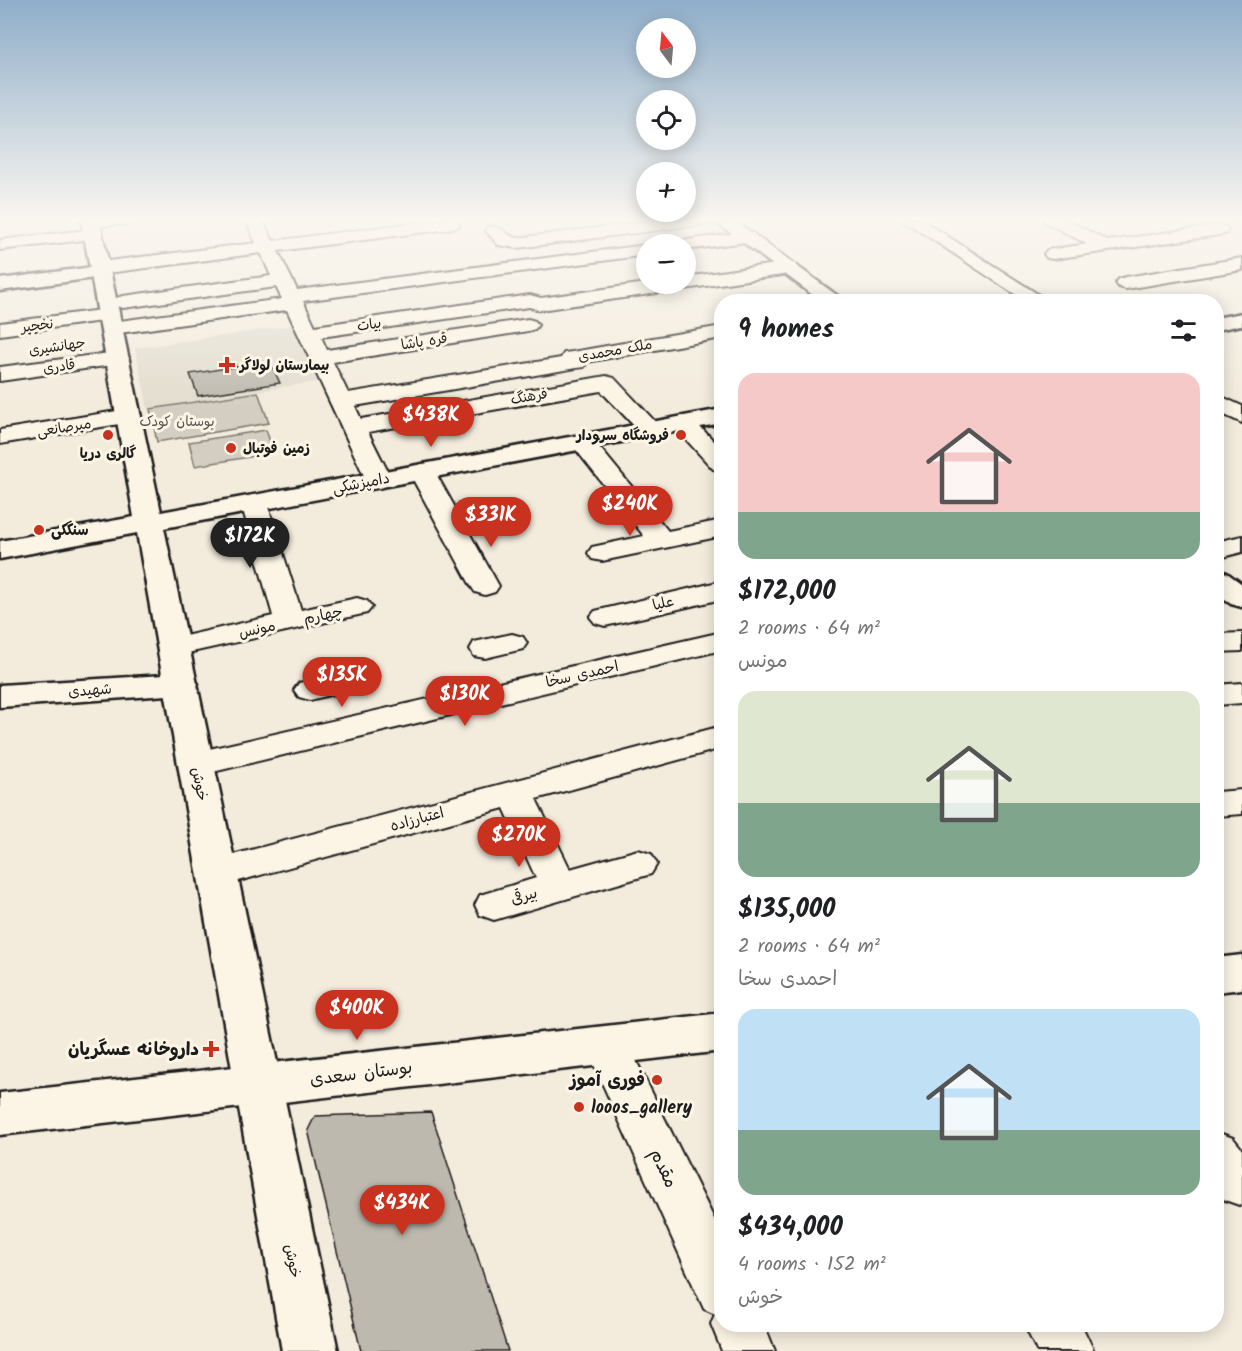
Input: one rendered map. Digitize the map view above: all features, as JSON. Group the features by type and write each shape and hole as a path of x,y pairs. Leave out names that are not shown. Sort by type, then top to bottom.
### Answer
{"main road":[{"name":"خوش","path":"104,281 115,328 129,416 307,1350"},
{"path":"807,281 825,294"},
{"path":"1224,322 1242,319"},
{"name":"دامپزشکی","path":"0,550 714,417"},
{"path":"1224,585 1242,598"},
{"name":"شهیدی","path":"0,696 181,684"},
{"path":"1224,974 1242,972"},
{"name":"بوستان سعدی","path":"0,1114 714,1033"}],"street":[{"path":"115,328 213,281"},
{"path":"115,328 213,281"},
{"path":"285,281 379,480"},
{"path":"1008,281 1028,294"},
{"path":"1126,283 1138,281"},
{"name":"بیات","path":"308,333 530,301 540,304 636,290"},
{"name":"قره پاشا","path":"320,358 528,325"},
{"name":"نخجیر","path":"0,329 115,328"},
{"name":"جهانشیری","path":"0,354 115,328"},
{"name":"قادری","path":"0,374 115,328"},
{"name":"ملک محمدی","path":"341,401 576,362 572,357 714,334"},
{"path":"696,337 714,353"},
{"name":"فرهنگ","path":"354,427 606,382 650,429"},
{"path":"1224,406 1242,416"},
{"name":"میرصانعی","path":"0,437 129,416"},
{"path":"683,423 714,456"},
{"path":"1224,428 1242,424"},
{"path":"582,442 662,541"},
{"path":"422,472 485,586"},
{"name":"مونس","path":"174,647 290,622 254,503"},
{"path":"602,553 714,530"},
{"path":"1224,549 1242,544"},
{"name":"علیا","path":"605,617 714,592"},
{"name":"چهارم","path":"290,622 357,607"},
{"path":"1224,643 1242,642"},
{"name":"احمدی سخا","path":"196,764 714,643"},
{"path":"310,690 363,677"},
{"path":"1224,694 1242,693"},
{"name":"اعتبارزاده","path":"217,873 714,739"},
{"name":"بیرقی","path":"494,905 559,886 515,793"},
{"path":"1224,803 1242,802"},
{"path":"559,886 638,864"},
{"name":"مقدم","path":"607,1045 714,1275"},
{"path":"1224,1163 1242,1185"},
{"path":"741,1332 749,1351"},
{"path":"1055,1332 1068,1351"}],"shaded area":[{"name":"بیمارستان لولاگر","path":"296,325 322,381 148,409 135,348"}],"green space":[{"name":"بوستان کودک","path":"258,392 269,423 157,442 150,409"},
{"name":"زمین فوتبال","path":"266,430 274,453 195,466 189,442"}],"building":[{"path":"263,362 272,366 280,383 198,396 190,374"},
{"path":"431,1112 508,1351 361,1351 308,1130 315,1116"}],"place":[{"name":"بیمارستان لولاگر","path":"227,365"},
{"name":"گالری دریا","path":"108,435"},
{"name":"فروشگاه سرودار","path":"681,435"},
{"name":"زمین فوتبال","path":"231,448"},
{"name":"سنگکی","path":"39,530"},
{"name":"داروخانه عسگریان","path":"211,1049"},
{"name":"فوری آموز","path":"657,1080"},
{"name":"looos_gallery","path":"579,1107"}]}
